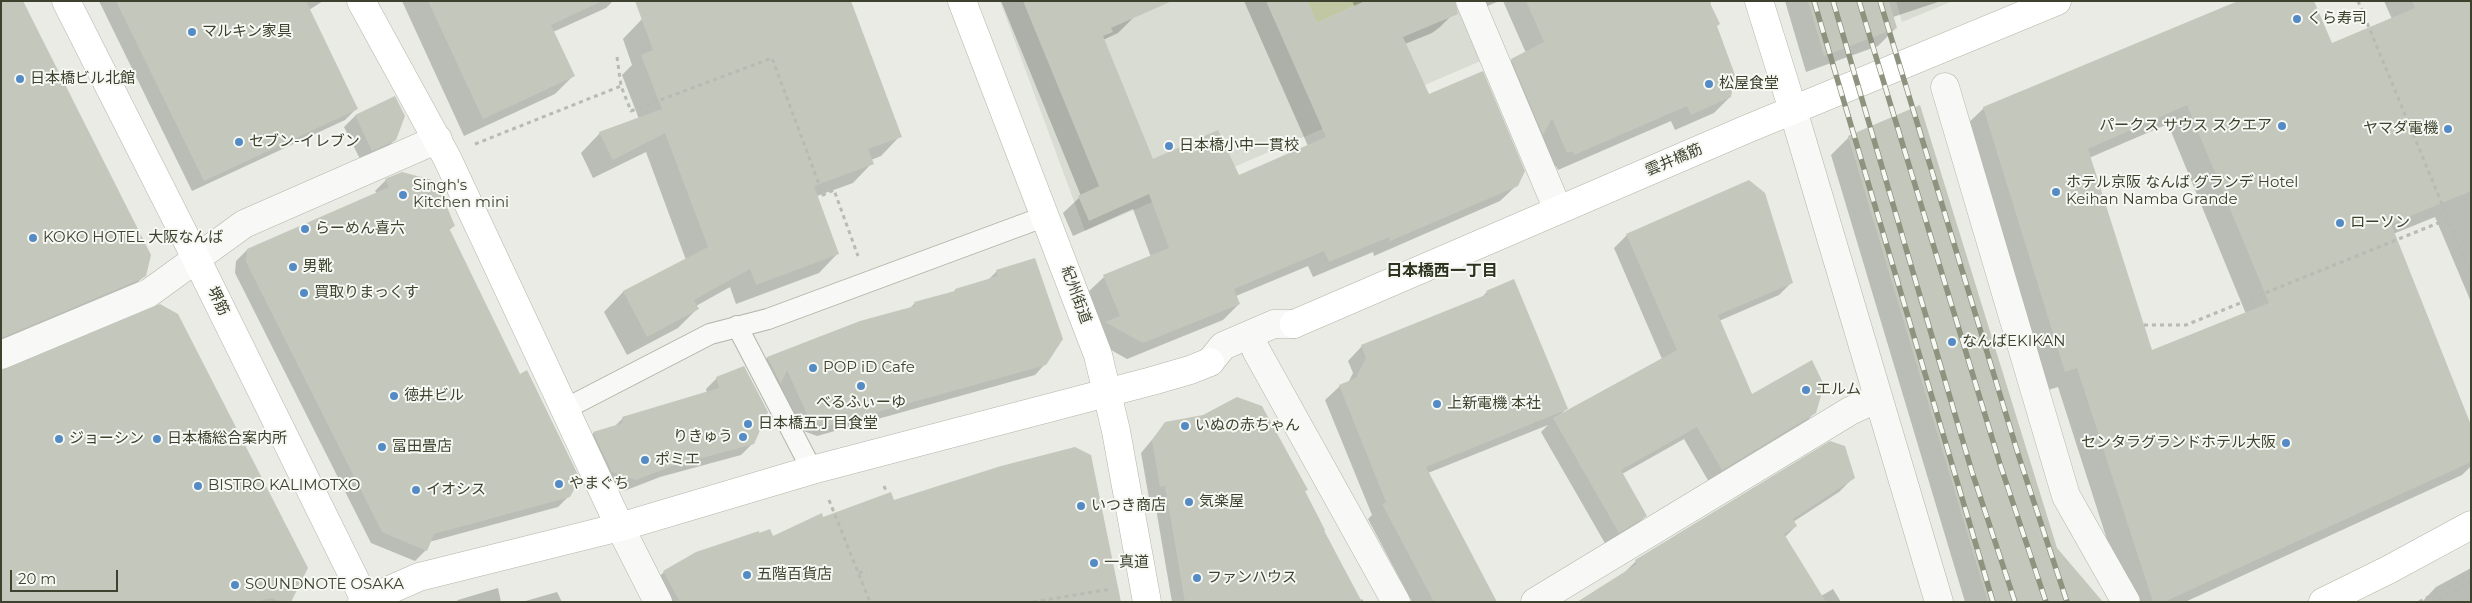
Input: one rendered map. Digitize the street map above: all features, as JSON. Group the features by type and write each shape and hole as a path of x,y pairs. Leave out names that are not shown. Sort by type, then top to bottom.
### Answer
{"street":[{"name":"堺筋","path":"66,1 197,260 365,601"},
{"path":"361,1 442,148 566,409 620,528 658,602"},
{"name":"紀州街道","path":"962,1 1098,355 1108,393 1145,593"},
{"path":"1470,1 1558,210"},
{"path":"1759,1 1938,602"},
{"name":"雲井橋筋","path":"1294,324 1793,110 2057,1"},
{"path":"1945,87 2066,496 2126,602"},
{"path":"1,354 149,293 197,260 244,224 442,148"},
{"path":"1210,362 1223,346 1274,324 1294,324"},
{"path":"365,601 419,577 620,528 812,470 1108,393 1190,370 1210,362 1229,362 1281,340 1294,324"},
{"path":"1256,350 1396,602"},
{"path":"1536,602 1850,411 1878,398"},
{"path":"2322,602 2388,570 2471,525"}],"lane":[{"path":"566,409 710,334 768,319 1046,216"},
{"path":"737,326 812,470"}],"path":[{"path":"2358,1 2471,274"},
{"path":"616,57 621,86 631,111 772,58 823,194 834,190 860,261"},
{"path":"442,148 471,146 621,86"},
{"path":"2144,325 2186,325 2448,219"},
{"path":"884,486 887,493"},
{"path":"829,500 870,602"},
{"path":"859,573 867,570"},
{"path":"2419,602 2471,574"},
{"path":"2432,602 2471,581"},
{"path":"1033,602 1145,593"},
{"path":"2458,602 2471,595"}],"shaded area":[{"name":"日本橋小中一貫校","path":"1000,1 1457,1 1483,60 1085,231"},
{"path":"1307,1 1365,1 1317,23"},
{"path":"1896,1 1953,1 1902,22"}],"building":[{"path":"1,1 23,1 151,255 146,276 141,279 1,338"},
{"path":"116,1 306,1 358,109 204,181"},
{"path":"428,1 602,1 551,25 575,76 483,119"},
{"path":"635,1 851,1 902,137 868,149 874,164 814,186 839,254 756,285 750,269 694,300 699,309 647,337 623,291 708,247 665,133 613,160 599,132 662,109 641,55 653,50"},
{"path":"1023,1 1172,1 1111,28 1113,32 1103,36 1153,159 1218,130 1239,175 1326,137 1266,1 1307,1 1317,23 1365,1 1455,1 1458,14 1403,37 1429,94 1483,71 1525,171 1518,186 1390,241 1389,237 1329,262 1324,251 1234,289 1240,304 1143,343 1105,322 1120,316 1103,275 1169,248 1149,194 1089,221 1078,196 1099,186"},
{"path":"1526,1 1709,1 1720,24 1717,26 1735,75 1731,97 1691,115 1687,106 1574,155 1572,151 1567,153 1552,118 1543,135 1511,59 1544,42"},
{"path":"1808,1 1889,1 1897,28 1824,56"},
{"path":"2238,1 2314,1 2332,43 2415,8 2412,1 2471,1 2471,191 2391,224 2471,425 2471,462 2164,602 2153,602 2077,368 2065,372 1983,107","holes":["2187,105 2269,303 2152,350 2088,149"]},
{"path":"395,96 405,116 396,140 372,151 355,115"},
{"name":"なんばEKIKAN","path":"1920,105 2057,548 2103,602 1988,602 1848,136"},
{"path":"402,172 436,181 455,226 449,228 520,374 527,370 580,479 570,497 434,534 427,551 382,532 246,262 247,249 389,187 385,179"},
{"path":"1749,180 1765,193 1793,283 1718,315 1752,394 1812,360 1824,385 1816,413 1722,470 1697,427 1621,470 1647,516 1619,533 1553,418 1677,350 1626,234"},
{"path":"1035,258 1063,339 1046,365 827,426 810,421 787,370 781,384 767,357 860,321 915,306 914,302 955,291 955,289 998,276 996,270"},
{"name":"上新電機 本社","path":"1514,279 1568,409 1426,467 1497,602 1434,602 1382,504 1386,502 1339,385 1356,378 1366,358 1361,345 1488,294 1486,291"},
{"path":"160,304 178,314 308,568 291,602 281,602 272,598 256,602 1,602 1,370"},
{"path":"744,366 768,412 754,444 672,466 636,480 612,472 593,432 623,423 622,417 719,388 716,377"},
{"path":"1237,397 1262,406 1308,490 1305,491 1324,531 1362,602 1185,602 1165,486 1160,487 1152,440 1165,422 1203,415"},
{"path":"1830,441 1845,446 1855,478 1793,519 1797,526 1784,534 1826,602 1577,602 1637,564 1635,560"},
{"path":"1075,447 1091,455 1121,602 680,602 663,571 696,552 759,531 759,533 770,529 773,536 822,513 823,517 891,492 894,500 1001,466"}],"railway":[{"path":"1814,1 1993,602"},
{"path":"1833,1 1972,472 2015,602"},
{"path":"1859,1 2000,464 2046,602"},
{"path":"1880,1 2019,457 2067,602"}],"place":[{"name":"くら寿司","path":"2297,19"},
{"name":"マルキン家具","path":"192,32"},
{"name":"日本橋ビル北館","path":"20,79"},
{"name":"松屋食堂","path":"1709,84"},
{"name":"パークス サウス スクエア","path":"2282,126"},
{"name":"ヤマダ電機","path":"2448,129"},
{"name":"セブン-イレブン","path":"239,142"},
{"name":"日本橋小中一貫校","path":"1169,146"},
{"name":"ホテル京阪 なんば グランデ Hotel Keihan Namba Grande","path":"2056,192"},
{"name":"Singh's Kitchen mini","path":"403,195"},
{"name":"ローソン","path":"2340,223"},
{"name":"らーめん喜六","path":"305,229"},
{"name":"KOKO HOTEL 大阪なんば","path":"33,238"},
{"name":"男靴","path":"293,267"},
{"name":"買取りまっくす","path":"304,293"},
{"name":"なんばEKIKAN","path":"1952,342"},
{"name":"POP iD Cafe","path":"813,368"},
{"name":"べるふぃーゆ","path":"861,386"},
{"name":"エルム","path":"1806,390"},
{"name":"徳井ビル","path":"394,396"},
{"name":"上新電機 本社","path":"1437,404"},
{"name":"日本橋五丁目食堂","path":"748,424"},
{"name":"いぬの赤ちゃん","path":"1185,426"},
{"name":"りきゅう","path":"743,437"},
{"name":"ジョーシン","path":"59,439"},
{"name":"日本橋総合案内所","path":"157,439"},
{"name":"センタラグランドホテル大阪","path":"2286,443"},
{"name":"冨田畳店","path":"382,447"},
{"name":"ポミエ","path":"645,460"},
{"name":"やまぐち","path":"559,484"},
{"name":"BISTRO KALIMOTXO","path":"198,486"},
{"name":"イオシス","path":"416,490"},
{"name":"気楽屋","path":"1189,502"},
{"name":"いつき商店","path":"1081,506"},
{"name":"一真道","path":"1094,563"},
{"name":"五階百貨店","path":"747,575"},
{"name":"ファンハウス","path":"1197,578"},
{"name":"SOUNDNOTE OSAKA","path":"235,585"}],"district":[{"name":"日本橋西一丁目","path":"1442,271"}]}
